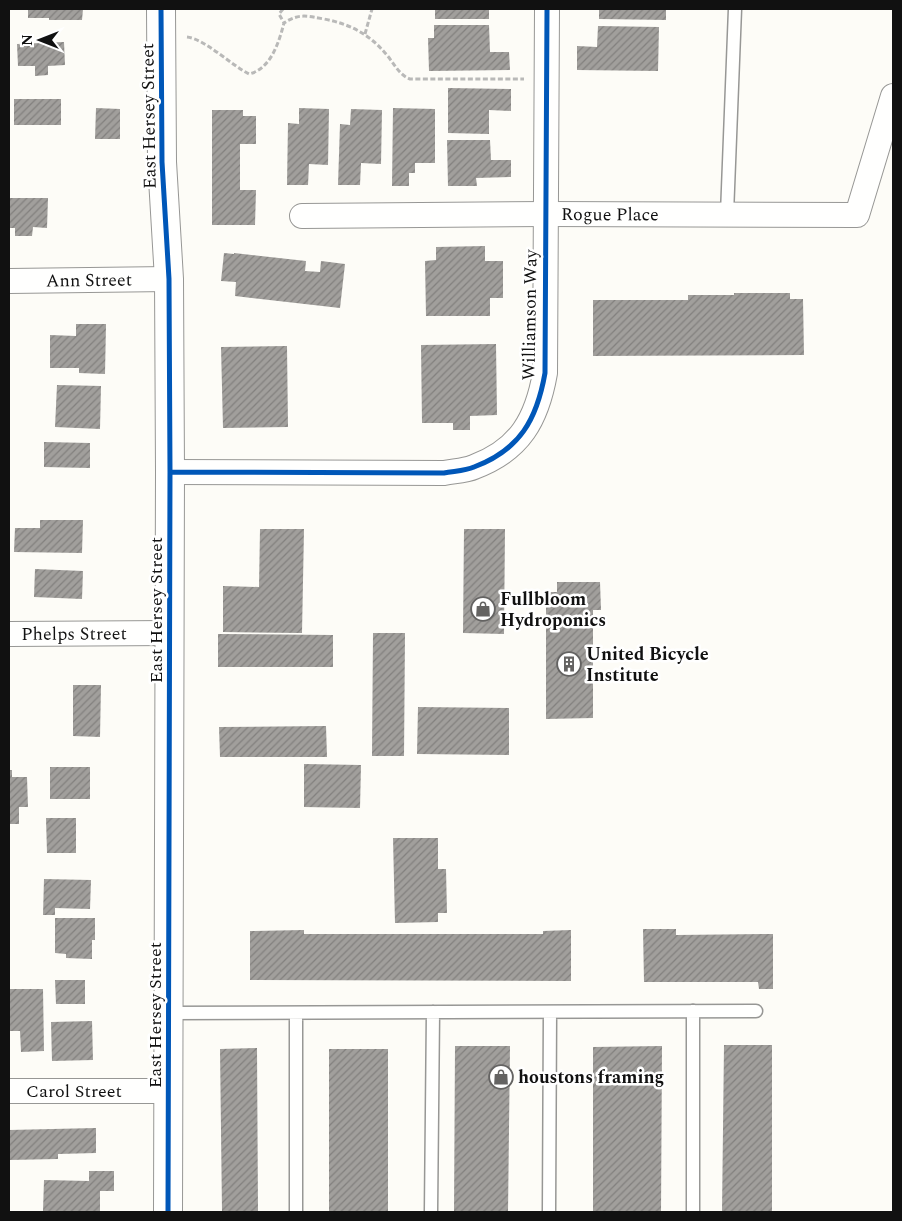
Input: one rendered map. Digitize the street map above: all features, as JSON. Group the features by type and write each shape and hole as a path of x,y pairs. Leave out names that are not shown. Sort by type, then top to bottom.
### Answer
{"street":[{"name":"Williamson Way","path":"170,472 444,473 473,468 494,458 514,445 531,421 541,397 545,373 547,9"},
{"name":"East Hersey Street","path":"161,22 163,190 169,279 168,1212"},
{"name":"Rogue Place","path":"302,216 857,214 893,96"},
{"name":"Ann Street","path":"9,280 169,279"},
{"name":"Phelps Street","path":"9,634 170,632"},
{"name":"Carol Street","path":"9,1091 168,1091"}],"lane":[{"path":"727,214 735,9"},
{"path":"693,1212 694,1011"},
{"path":"168,1013 756,1011"},
{"path":"432,1212 433,1012"},
{"path":"549,1212 550,1012"},
{"path":"296,1013 296,1212"}],"path":[{"path":"283,9 279,14 284,23"},
{"path":"365,34 372,9"},
{"path":"161,22 198,40 237,68 250,74 258,72 266,65 280,38 284,23 294,16 306,15 342,22 365,34 385,53 403,76 410,79 521,80 547,73"}],"building":[{"path":"28,9 83,9 82,20 28,18"},
{"path":"435,9 489,9 489,19 435,19"},
{"path":"599,9 666,9 666,20 599,19"},
{"path":"434,25 489,25 490,52 509,52 510,70 429,71 428,38 434,38"},
{"path":"598,26 659,27 658,71 577,70 577,46 597,47"},
{"path":"64,42 65,65 48,66 48,75 35,76 35,66 18,66 17,44"},
{"path":"448,88 511,89 511,111 489,110 489,134 448,133"},
{"path":"14,99 61,99 61,125 14,125"},
{"path":"96,108 120,109 120,139 95,139"},
{"path":"299,108 329,109 328,165 309,164 308,185 287,185 288,123 299,124"},
{"path":"393,108 435,109 435,163 415,163 415,173 409,173 409,186 392,186"},
{"path":"351,109 382,110 381,164 361,163 360,185 338,185 340,124 350,125"},
{"path":"212,110 243,110 243,116 256,116 256,144 240,144 240,190 256,190 255,225 212,225"},
{"path":"447,140 490,140 491,160 511,160 511,177 476,178 477,186 448,186"},
{"path":"9,198 48,198 47,228 33,227 32,236 15,236 15,228 9,228"},
{"path":"485,246 485,261 503,261 503,298 490,298 490,316 426,316 425,261 436,260 436,247"},
{"path":"224,253 306,261 305,271 320,272 321,261 345,264 340,308 235,296 236,282 221,281"},
{"path":"734,293 790,293 790,299 803,299 804,355 593,356 593,300 688,300 688,295 734,295"},
{"path":"76,324 106,324 105,374 79,373 79,368 50,368 50,335 76,336"},
{"path":"496,344 497,415 470,416 470,430 453,430 453,423 422,423 421,345"},
{"path":"287,346 288,427 223,428 221,347"},
{"path":"57,385 101,386 100,429 55,427"},
{"path":"44,442 90,443 90,468 44,467"},
{"path":"40,520 83,520 82,553 14,552 15,528 40,528"},
{"path":"260,529 304,529 302,633 223,632 223,586 259,587"},
{"path":"464,529 505,529 504,634 463,633"},
{"path":"35,569 83,571 82,599 34,597"},
{"name":"United Bicycle Institute","path":"557,582 600,582 601,610 593,610 593,718 546,719 546,592 557,592"},
{"path":"373,633 405,633 404,756 372,756"},
{"path":"218,634 333,635 333,667 218,667"},
{"path":"73,685 101,685 100,737 73,736"},
{"path":"418,707 509,708 509,755 417,754"},
{"path":"326,726 327,757 220,757 219,727"},
{"path":"304,764 361,765 360,808 304,807"},
{"path":"50,767 90,767 90,799 50,799"},
{"path":"9,770 12,770 12,777 27,777 28,807 19,807 19,824 9,824"},
{"path":"46,818 76,818 76,853 47,853"},
{"path":"393,838 438,838 438,869 446,869 447,913 438,913 438,922 395,923"},
{"path":"44,879 91,880 90,909 55,908 55,915 43,915"},
{"path":"55,918 95,918 95,940 92,940 92,959 66,958 66,954 55,953"},
{"path":"643,929 676,929 676,935 773,934 773,989 759,989 758,982 644,982"},
{"path":"304,930 304,934 543,934 543,931 571,930 571,981 250,980 250,931"},
{"path":"55,980 85,980 85,1004 56,1004"},
{"path":"9,989 43,989 44,1051 21,1052 20,1031 9,1031"},
{"path":"92,1021 93,1060 52,1061 51,1022"},
{"path":"724,1045 772,1045 772,1212 722,1212"},
{"path":"455,1046 510,1046 508,1212 454,1212"},
{"path":"662,1046 661,1212 593,1212 593,1047"},
{"path":"257,1048 258,1212 222,1212 220,1049"},
{"path":"329,1049 388,1049 388,1212 329,1212"},
{"path":"96,1128 96,1153 58,1154 58,1159 9,1160 9,1130"},
{"path":"89,1171 114,1171 114,1191 100,1191 100,1212 43,1211 44,1180 89,1181"}],"cycle path":[{"path":"161,9 162,162 169,279 168,1212"},
{"path":"170,472 444,473 471,468 490,460 515,442 524,431 537,405 545,373 547,9"}],"place":[{"name":"Fullbloom Hydroponics","path":"483,609"},
{"name":"United Bicycle Institute","path":"569,664"},
{"name":"houstons framing","path":"501,1077"}]}
